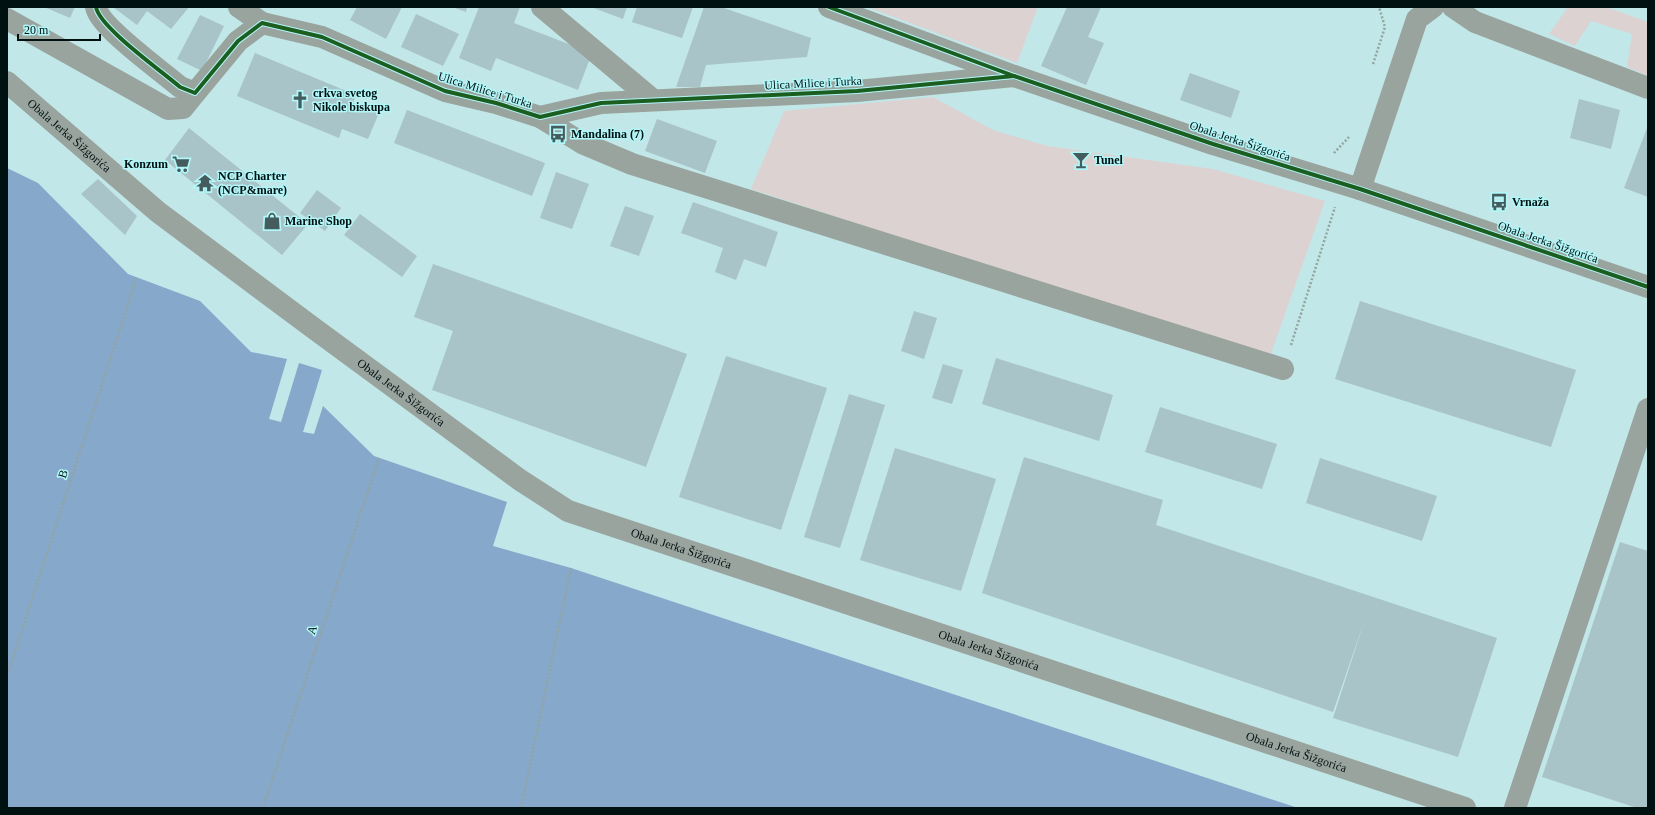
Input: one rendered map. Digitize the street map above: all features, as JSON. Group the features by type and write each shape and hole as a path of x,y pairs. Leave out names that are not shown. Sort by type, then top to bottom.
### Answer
{"street":[{"path":"96,7 96,12 107,27 180,87 195,93"},
{"name":"Ulica Milice i Turka","path":"239,7 262,23 322,37 445,91 496,103 540,117 601,103 857,91 1014,76"},
{"path":"542,7 653,100"},
{"name":"Obala Jerka Šižgorića","path":"829,7 1014,76 1213,144 1351,187 1648,287"},
{"path":"1351,187 1417,19 1433,7"},
{"path":"1453,7 1475,22 1648,88"},
{"path":"7,19 168,109 183,108 238,41 262,23"},
{"name":"Obala Jerka Šižgorića","path":"7,82 158,212 488,456 568,511 1465,808"},
{"path":"540,117 582,143 632,164 1283,369"},
{"path":"1515,808 1648,410"}],"path":[{"path":"1371,72 1385,27 1379,7"},
{"path":"1328,154 1336,153 1349,138 1352,130"},
{"path":"1283,369 1351,187"},
{"path":"521,808 570,568"}],"shaded area":[{"path":"867,7 1038,7 1017,63"},
{"path":"1568,7 1607,7 1648,22 1648,76 1627,67 1632,34 1591,21 1575,46 1549,34"},
{"path":"933,97 993,130 1047,146 1213,169 1325,201 1269,359 751,189 784,111"}],"water":[{"path":"7,168 38,183 128,274 200,301 251,352 287,359 269,419 281,422 299,363 322,370 303,432 314,434 323,406 374,456 507,502 493,546 571,568 1298,808 7,808"}],"building":[{"path":"44,7 75,7 70,18"},
{"path":"113,7 189,7 171,29 147,11 137,25"},
{"path":"357,7 402,7 386,39 350,20"},
{"path":"452,7 467,7 466,12"},
{"path":"479,7 520,7 514,23 592,53 578,90 496,58 491,71 459,58"},
{"path":"591,7 627,7 623,19"},
{"path":"637,7 693,7 682,38 632,22"},
{"path":"704,7 721,7 811,38 807,57 706,65 700,87 676,87"},
{"path":"1067,7 1101,7 1088,37 1104,43 1086,85 1041,66"},
{"path":"416,14 459,34 443,66 401,47"},
{"path":"200,15 224,26 202,71 177,59"},
{"name":"crkva svetog Nikole biskupa","path":"255,53 356,95 353,103 379,113 368,139 342,129 339,138 237,96"},
{"path":"1190,73 1240,91 1231,118 1180,100"},
{"path":"1579,99 1620,110 1611,149 1570,138"},
{"path":"407,110 545,163 532,196 394,143"},
{"path":"657,119 717,141 705,173 645,151"},
{"path":"189,128 308,224 282,255 165,160"},
{"path":"1647,128 1648,129 1648,197 1624,188"},
{"path":"556,172 589,184 572,229 540,218"},
{"path":"98,179 137,216 125,235 81,194"},
{"path":"317,190 341,208 325,231 300,213"},
{"path":"693,202 778,232 766,267 744,259 736,280 715,272 723,248 681,233"},
{"path":"625,206 654,216 639,256 610,246"},
{"path":"360,214 417,256 402,277 344,235"},
{"path":"433,264 687,354 646,467 432,390 453,331 414,317"},
{"path":"1360,301 1576,370 1551,447 1335,379"},
{"path":"914,311 937,318 924,359 901,351"},
{"path":"726,356 827,388 781,530 679,497"},
{"path":"996,358 1113,395 1099,441 982,404"},
{"path":"943,364 963,370 952,404 932,398"},
{"path":"849,394 885,405 840,548 804,537"},
{"path":"1160,407 1277,444 1262,489 1145,452"},
{"path":"895,448 996,479 961,591 860,560"},
{"path":"1024,457 1163,500 1156,525 1497,638 1458,757 1333,718 1365,619 1333,712 982,593"},
{"path":"1320,458 1437,496 1422,541 1306,503"},
{"path":"1620,542 1648,551 1648,808 1637,808 1542,777"}],"cycle path":[{"path":"96,7 100,16 119,37 180,87 195,93 238,41 262,23 322,37 445,91 496,103 540,117 601,103 857,91 1014,76"},
{"path":"829,7 1014,76 1213,144 1360,189 1648,287"}],"place":[{"name":"crkva svetog Nikole biskupa","path":"300,100"},
{"name":"Mandalina (7)","path":"558,134"},
{"name":"Tunel","path":"1081,160"},
{"name":"Konzum","path":"181,164"},
{"name":"NCP Charter (NCP&mare)","path":"205,183"},
{"name":"Vrnaža","path":"1499,202"},
{"name":"Marine Shop","path":"272,221"}]}
